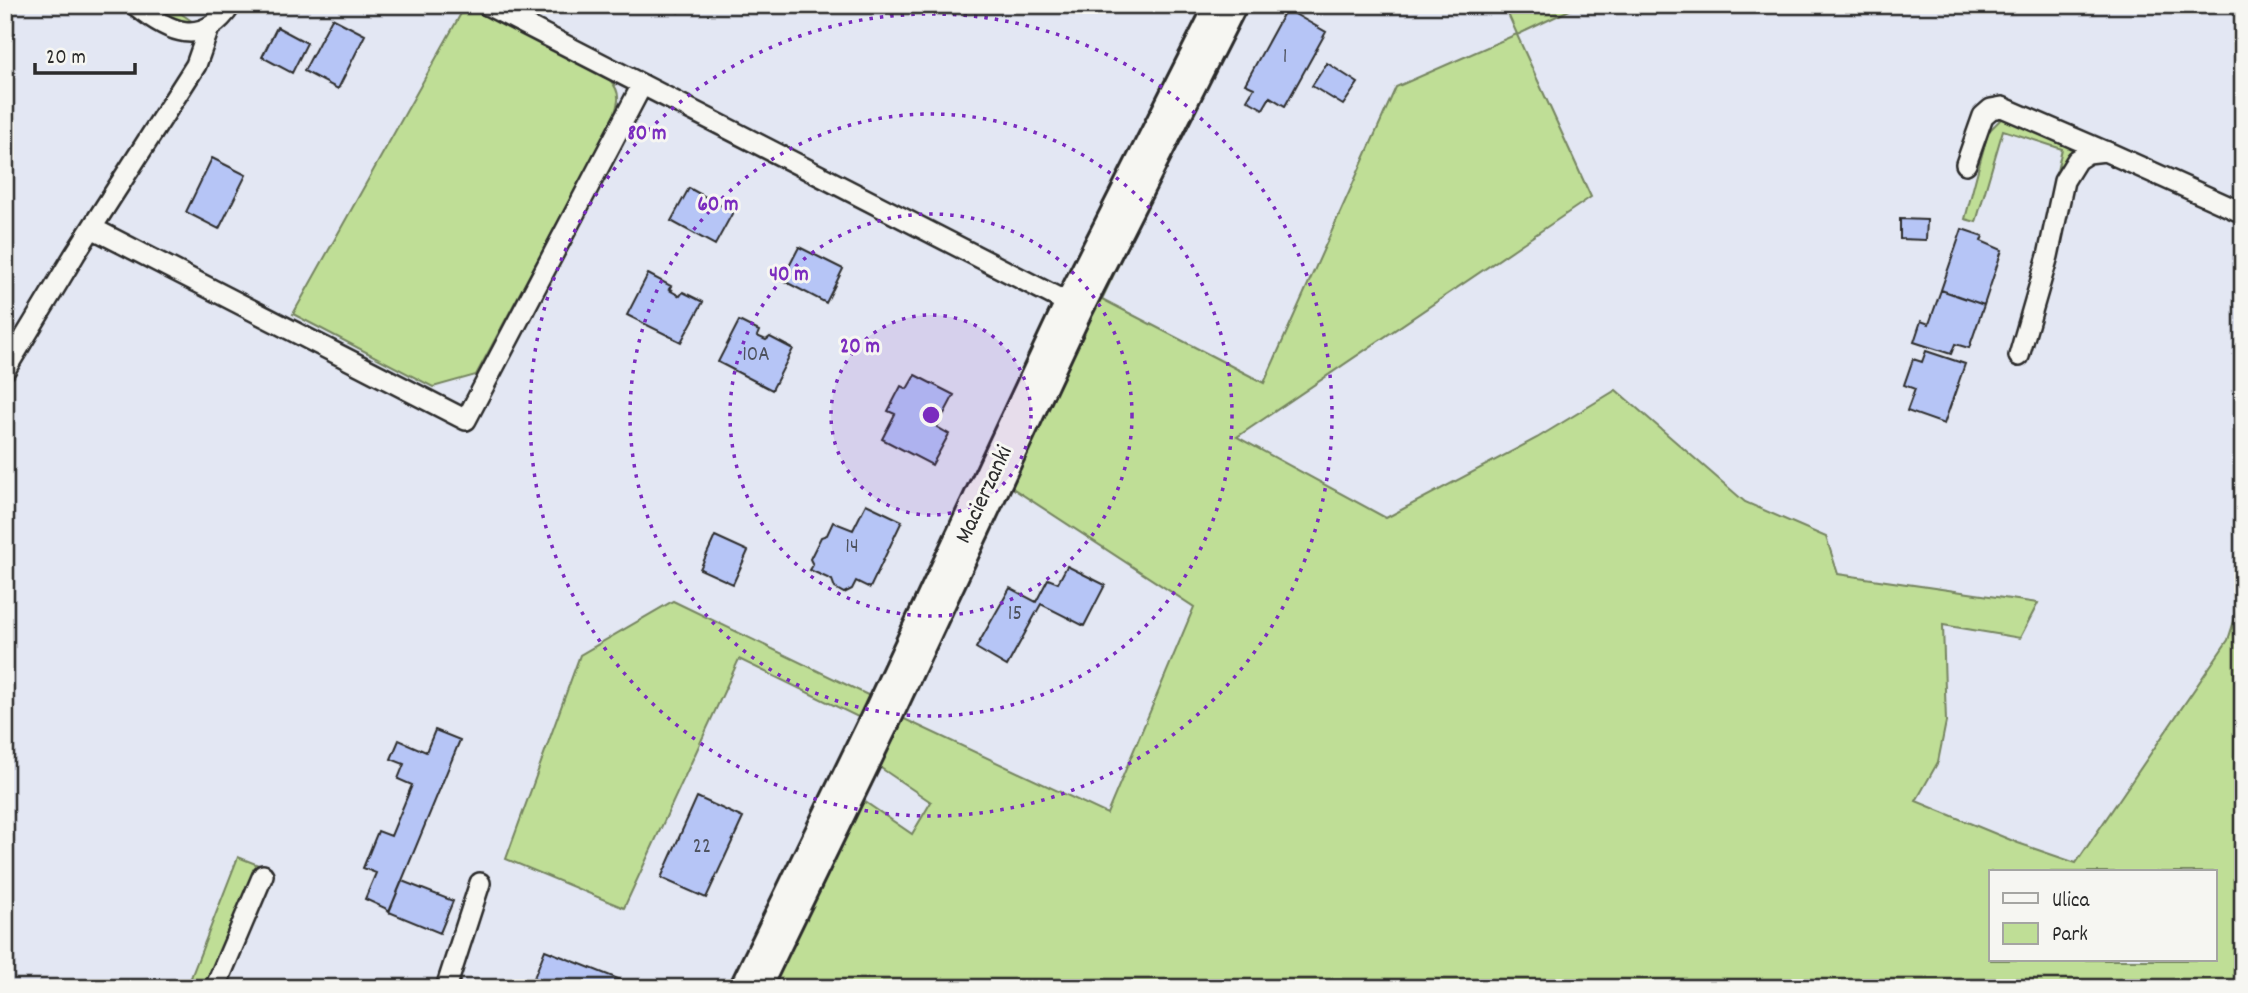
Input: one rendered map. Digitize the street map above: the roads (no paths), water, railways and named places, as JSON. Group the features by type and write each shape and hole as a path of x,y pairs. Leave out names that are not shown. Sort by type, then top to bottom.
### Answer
{"street":[{"name":"Macierzanki","path":"750,988 883,714 1074,306 1226,5"}],"lane":[{"path":"135,5 172,30 188,33 209,28 220,20 231,5"},
{"path":"487,5 1074,306"},
{"path":"5,370 196,65 209,28"},
{"path":"92,228 466,420 642,85"},
{"path":"1966,164 1983,116 1991,109 2001,107 2243,213"},
{"path":"2019,355 2048,256 2064,181 2077,160 2088,153 2105,151"},
{"path":"215,988 263,875"},
{"path":"446,988 480,883"}]}
